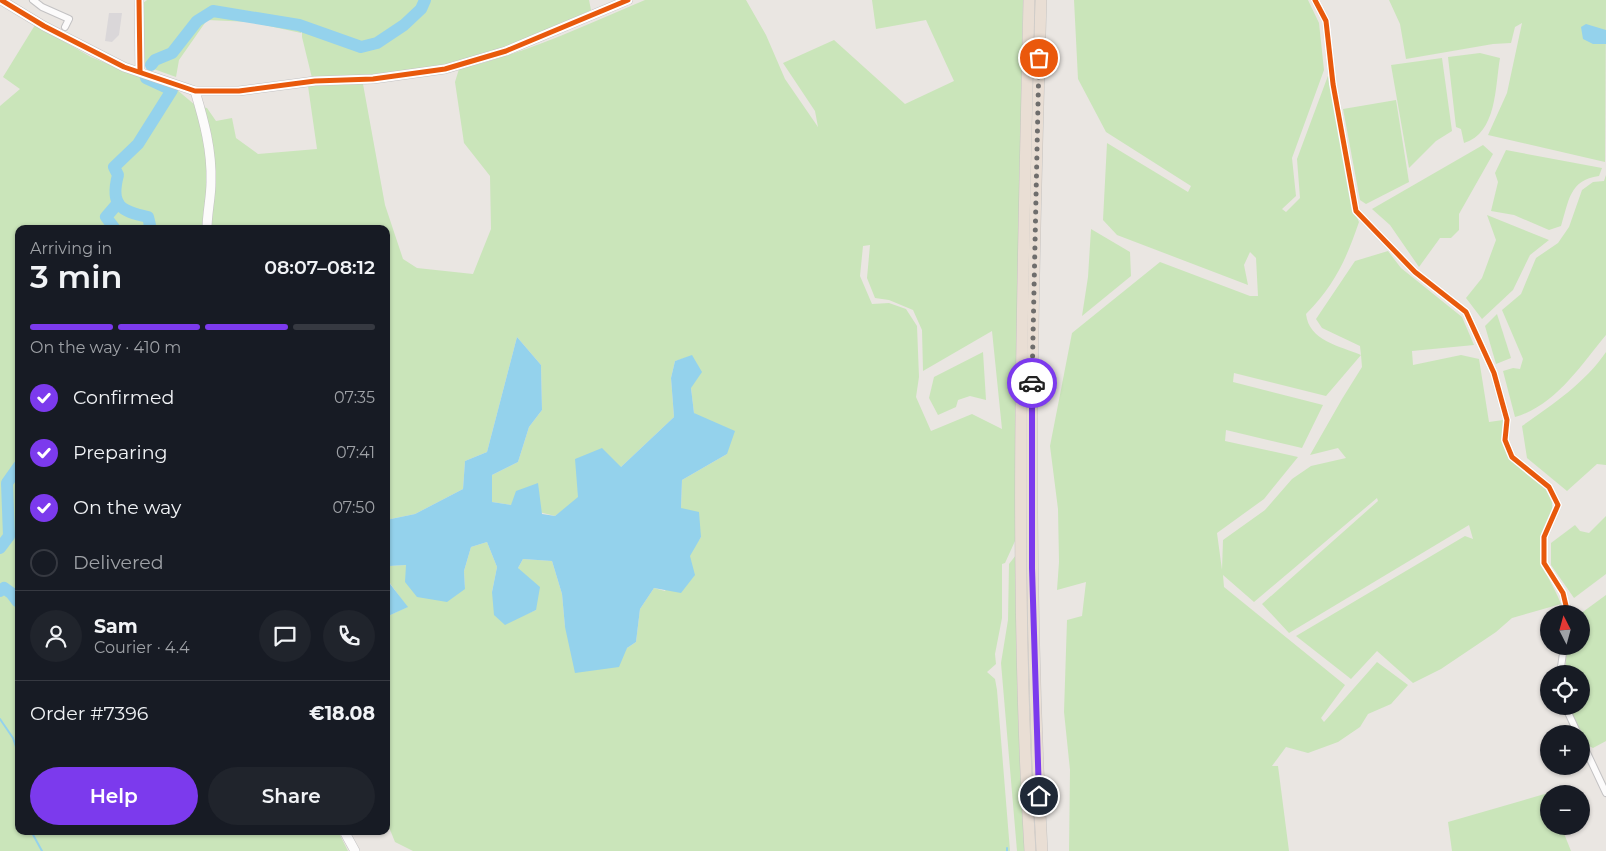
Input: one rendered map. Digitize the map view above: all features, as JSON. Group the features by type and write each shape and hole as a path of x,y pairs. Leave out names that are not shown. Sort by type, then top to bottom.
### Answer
{"highway":[{"path":"1029,0 1022,336 1021,554 1024,712 1030,851"},
{"path":"1041,0 1032,479 1035,722 1042,851"}],"street":[{"path":"33,0 69,19 65,27"},
{"path":"139,0 140,71"},
{"path":"1,2 106,59 195,91 239,91 315,81 373,80 445,69 506,51 628,0"},
{"path":"1315,0 1326,21 1333,84 1356,211 1415,272 1466,312 1494,373 1506,420 1505,440 1512,457 1549,487 1558,505 1544,537 1544,563 1564,593 1566,605"},
{"path":"195,91 206,128 211,160 207,225"},
{"path":"1590,759 1606,793"},
{"path":"346,835 354,851"}],"shaded area":[{"path":"109,13 122,13 119,35 112,42 105,41"}],"green space":[{"path":"147,0 589,0 591,10 504,49 457,62 409,71 312,78 302,37 302,27 301,33 251,22 207,20 179,60 176,77 148,67 144,62 143,3"},
{"path":"645,0 746,0 766,35 785,79 818,127 815,111 783,63 834,40 905,104 954,81 926,20 876,29 872,0 1023,0 1015,541 1005,563 1002,564 1002,618 995,654 996,664 987,672 995,679 997,690 1010,851 413,851 395,842 390,830 390,615 407,607 390,583 390,566 406,565 465,589 464,571 471,547 487,542 497,567 492,592 524,615 536,610 518,568 523,559 552,561 562,594 565,627 627,648 636,642 640,609 654,588 665,591 701,537 681,508 682,480 727,454 694,413 691,388 692,356 675,361 671,378 674,417 621,467 555,516 492,502 492,475 518,462 529,427 542,410 541,365 517,337 487,452 465,461 463,489 415,514 390,519 390,225 15,225 15,835 340,835 348,851 0,851 0,106 20,89 3,77 35,25 91,57 120,69 149,76 176,89 195,105 207,108 216,121 232,118 236,138 258,154 317,149 308,86 363,84 385,205 403,259 417,268 473,274 491,229 490,176 464,143 455,82 459,69 530,48","holes":["870,245 867,278 875,298 889,300 913,310 922,330 923,371 992,331 1002,429 972,414 931,431 916,397 919,377 917,326 906,309 889,303 872,304 860,276 863,246"]},
{"path":"1074,0 1308,0 1319,23 1324,70 1292,158 1296,196 1282,209 1286,212 1300,198 1297,159 1329,73 1354,211 1359,222 1332,283 1306,314 1308,323 1313,331 1327,341 1361,355 1360,346 1322,328 1316,319 1355,261 1388,251 1401,268 1462,317 1474,345 1412,351 1413,365 1461,355 1479,359 1489,422 1503,420 1504,444 1511,459 1548,489 1551,499 1551,515 1543,536 1541,553 1546,573 1561,604 1540,605 1540,610 1512,618 1496,632 1441,669 1413,683 1377,651 1351,679 1296,636 1465,536 1473,539 1469,525 1289,633 1262,604 1378,501 1377,498 1254,602 1223,575 1224,587 1345,685 1321,718 1324,722 1377,662 1408,685 1391,704 1368,714 1360,727 1338,742 1308,753 1286,747 1272,766 1278,766 1289,851 1069,851 1070,770 1064,712 1067,620 1082,616 1086,582 1057,590 1059,562 1058,509 1050,446 1072,333 1160,262 1250,296 1258,296 1256,258 1250,252 1244,265 1248,285 1117,235 1103,220 1107,143 1188,192 1191,186 1106,132 1078,79","holes":["1361,355 1362,367 1310,455 1338,448 1346,458 1311,466 1292,479 1265,510 1223,540 1222,570 1217,533 1264,499 1298,457 1225,441 1226,430 1302,448 1323,405 1233,382 1234,373 1326,396"]},
{"path":"1389,0 1606,0 1605,162 1488,135 1507,93 1522,23 1515,27 1511,43 1493,44 1406,59 1400,24"},
{"path":"1480,53 1500,58 1495,95 1489,119 1483,130 1475,138 1464,143 1461,129 1456,127 1448,57"},
{"path":"1442,58 1452,131 1436,141 1409,168 1391,65"},
{"path":"1396,100 1409,182 1366,204 1360,200 1343,109"},
{"path":"1483,145 1493,154 1459,214 1459,230 1451,238 1440,238 1419,267 1390,225 1372,209"},
{"path":"1506,150 1602,168 1599,176 1589,178 1576,187 1569,200 1561,226 1549,230 1514,215 1491,211 1498,182 1495,173"},
{"path":"1606,175 1606,335 1577,371 1555,394 1543,404 1515,417 1503,371 1513,368 1520,369 1523,359 1502,310 1521,294 1536,258 1558,243 1569,227 1582,190 1593,182 1604,181"},
{"path":"1487,215 1549,240 1530,255 1513,290 1482,319 1466,298 1482,278 1496,240"},
{"path":"1091,229 1130,252 1131,276 1082,316 1088,277"},
{"path":"1497,314 1511,358 1496,364 1485,326"},
{"path":"983,352 986,400 970,396 958,400 956,407 938,415 929,398 934,377"},
{"path":"1606,352 1606,465 1597,464 1567,491 1527,458 1522,426 1578,384"},
{"path":"1606,516 1606,574 1574,598 1551,565 1551,543 1575,525 1580,531 1589,533"},
{"path":"1016,555 1033,851 1017,851 1001,663 1008,620 1009,564"},
{"path":"1606,595 1606,741 1593,748 1590,746 1590,725 1578,725 1573,715 1590,715 1590,665 1566,665 1566,655 1590,655 1590,607"},
{"path":"1540,795 1540,835 1565,835 1571,851 1452,851 1448,822"}],"water":[{"path":"1586,24 1606,30 1606,44 1593,44 1583,39 1581,27"},
{"path":"517,337 541,365 542,410 529,427 518,462 492,475 492,502 511,505 516,491 538,483 542,514 555,516 578,497 575,459 602,448 621,467 674,417 671,378 675,361 692,355 702,372 691,388 694,413 735,431 727,454 682,480 681,508 699,512 701,537 690,556 695,575 681,593 654,588 640,609 636,642 627,648 619,667 575,673 565,627 562,594 552,561 523,559 518,568 540,587 536,610 505,625 494,615 492,592 497,567 487,542 471,547 464,571 465,589 447,602 417,597 405,582 406,565 390,566 390,519 415,514 463,489 465,461 487,452"},
{"path":"390,584 408,607 390,615"}],"waterway":[{"path":"151,65 155,60 172,53 197,21 213,11 299,25 361,47 377,43 404,25 421,9 425,0"},
{"path":"146,78 172,90 138,144 114,167 118,175 115,193 120,205 130,212 148,217 150,225"},
{"path":"112,225 106,217 118,203"},
{"path":"0,548 9,536 7,483 15,472"},
{"path":"0,591 4,588 15,598"},
{"path":"0,719 15,744"},
{"path":"33,835 42,851"}],"cycle path":[{"path":"1,0 44,26 124,67 195,91 239,91 315,81 373,79 445,69 506,51 628,0"},
{"path":"139,0 140,71"},
{"path":"1315,0 1326,21 1333,84 1356,211 1415,272 1466,312 1494,373 1507,420 1505,440 1512,457 1549,487 1558,505 1544,537 1544,563 1563,593 1566,605"}],"way so far":[{"path":"1032,383 1039,58"}],"route":[{"path":"1032,383 1032,568 1035,722 1039,796"}]}
